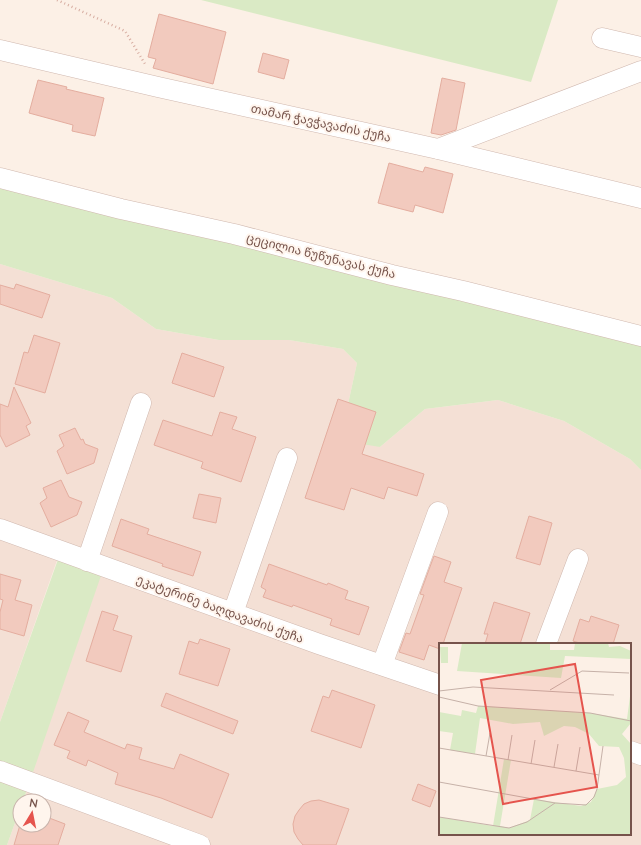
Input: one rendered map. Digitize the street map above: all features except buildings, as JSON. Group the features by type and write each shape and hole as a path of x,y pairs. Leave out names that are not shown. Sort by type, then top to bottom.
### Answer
{"street":[{"path":"602,38 641,48"},
{"name":"თამარ ჭავჭავაძის ქუჩა","path":"0,50 158,87 438,149 641,198"},
{"path":"438,149 641,71"},
{"name":"ცეცილია წუწუნავას ქუჩა","path":"0,178 121,209 234,234 392,275 641,336"},
{"path":"86,560 141,403"},
{"path":"233,613 287,458"},
{"path":"382,665 438,512"},
{"name":"ეკატერინე ბაღდავაძის ქუჩა","path":"0,530 439,685"},
{"path":"546,643 578,559"},
{"path":"631,751 641,755"},
{"path":"0,770 200,845"}],"path":[{"path":"57,0 125,31 158,87"}],"shaded area":[{"path":"0,264 112,298 156,329 219,340 289,340 343,349 357,363 345,418 380,447 425,409 498,400 564,421 630,459 641,470 641,845 7,845 12,831 12,833 52,833 52,793 26,793 30,781 60,552 0,722"}],"green space":[{"path":"201,0 558,0 531,82"},
{"path":"0,178 641,336 641,470 630,459 564,421 498,400 425,409 380,447 350,442 345,418 357,363 343,349 289,340 219,340 156,329 112,298 0,264"},
{"path":"61,551 104,567 26,793 12,793 12,831 7,845 0,845 0,722"}]}
